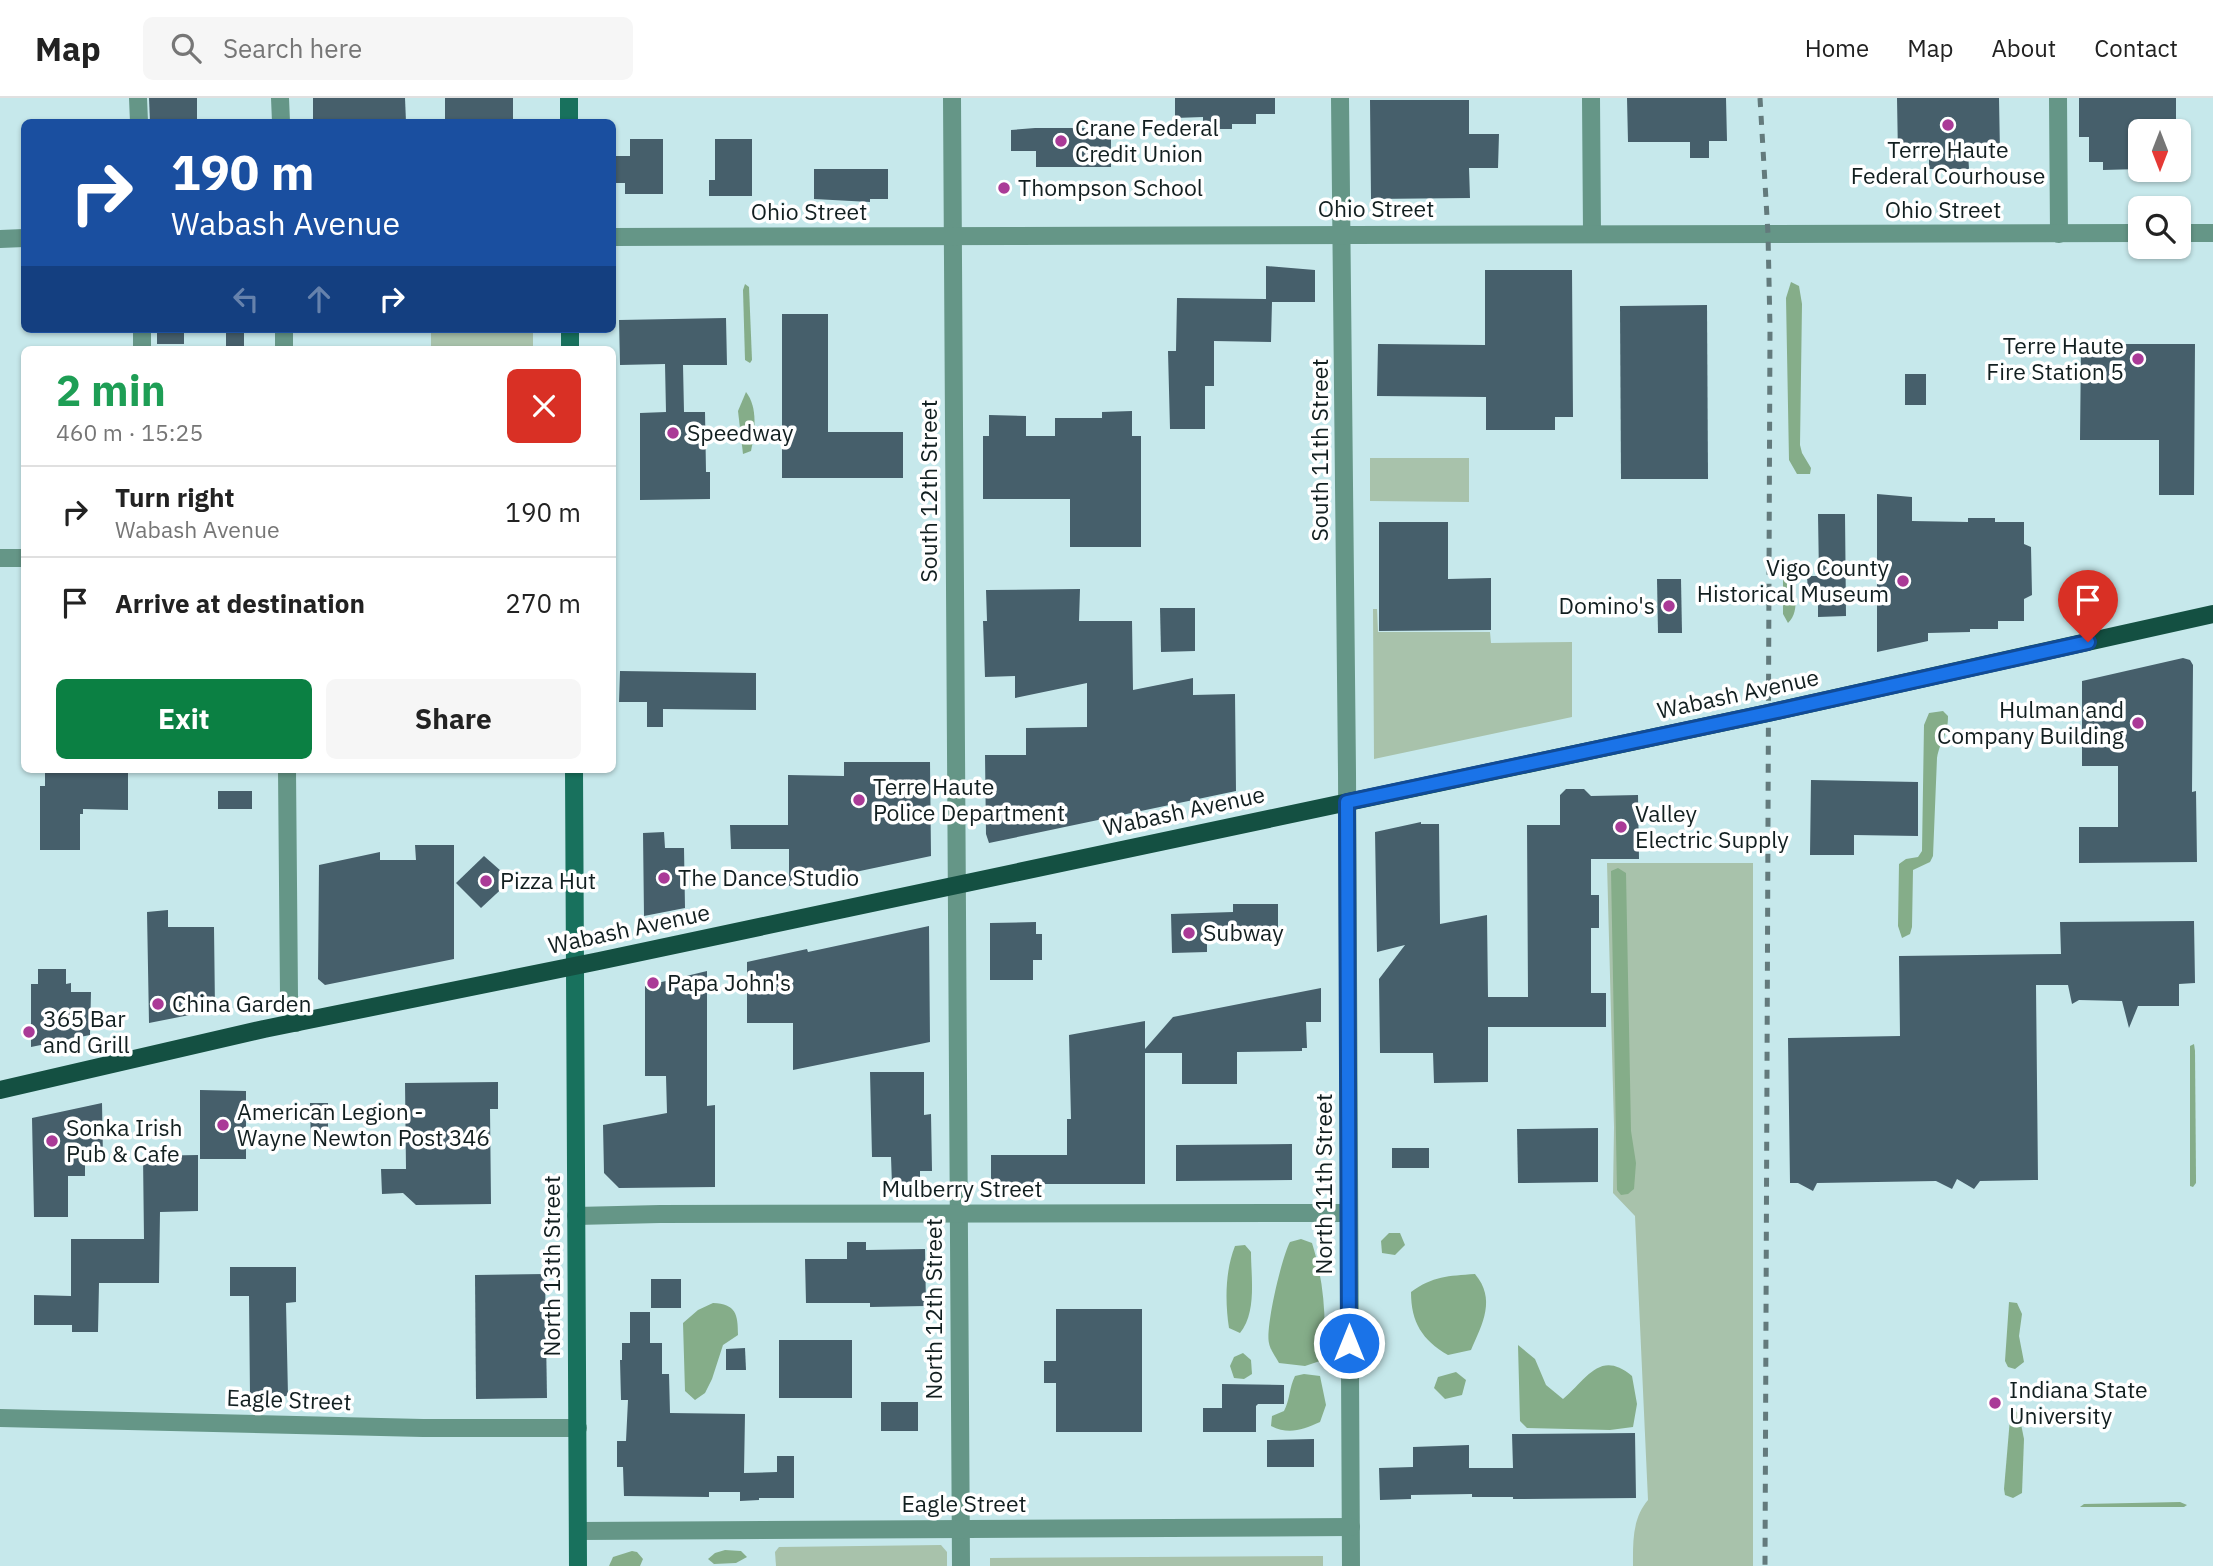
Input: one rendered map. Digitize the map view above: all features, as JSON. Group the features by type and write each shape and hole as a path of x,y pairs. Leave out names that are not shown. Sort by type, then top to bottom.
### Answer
{"main road":[{"path":"569,98 569,119"},
{"name":"Wabash Avenue","path":"0,1090 296,1023 1768,713 2213,614"},
{"name":"North 13th Street","path":"574,773 578,1566"}],"street":[{"path":"138,98 138,119"},
{"path":"280,98 281,119"},
{"name":"South 12th Street","path":"952,98 956,885"},
{"name":"South 11th Street","path":"1340,98 1347,802"},
{"path":"1591,98 1592,234"},
{"path":"2058,98 2059,234"},
{"name":"Ohio Street","path":"616,237 2128,233"},
{"path":"2191,233 2213,233"},
{"path":"0,239 21,238"},
{"path":"0,558 21,558"},
{"path":"286,773 289,997 296,1023"},
{"name":"North 11th Street","path":"1347,802 1351,1566"},
{"name":"North 12th Street","path":"956,885 961,1566"},
{"name":"Mulberry Street","path":"576,1216 1349,1213"},
{"name":"Eagle Street","path":"0,1418 423,1428 578,1428"},
{"name":"Eagle Street","path":"578,1531 1350,1527"}],"green space":[{"path":"1791,282 1799,286 1802,304 1800,445 1811,468 1810,474 1797,474 1789,460 1786,298"},
{"path":"745,284 749,287 750,363 745,360"},
{"path":"431,333 533,333 533,346 431,346"},
{"path":"746,392 754,412 754,428 751,451 743,454 738,411"},
{"path":"1370,458 1469,458 1469,502 1370,501"},
{"path":"1785,565 1790,569 1796,605 1788,623 1783,614"},
{"path":"1373,609 1377,609 1378,632 1490,632 1491,643 1572,642 1572,717 1374,759"},
{"path":"1943,711 1948,716 1948,723 1937,758 1933,856 1930,862 1913,870 1912,927 1910,934 1902,938 1898,926 1899,864 1906,859 1918,857 1922,851 1924,725 1929,713"},
{"path":"1607,863 1753,863 1753,1566 1633,1566 1636,1523 1648,1500 1635,1216 1613,1193 1614,1127"},
{"path":"1618,868 1626,873 1631,1131 1636,1163 1634,1189 1621,1195 1617,1190 1611,871"},
{"path":"2194,1044 2196,1183 2193,1187 2190,1186 2190,1046"},
{"path":"1389,1233 1400,1233 1405,1245 1395,1255 1382,1253 1381,1241"},
{"path":"1301,1239 1312,1243 1322,1286 1325,1331 1323,1360 1305,1366 1279,1363 1268,1335 1275,1292 1287,1250 1290,1242"},
{"path":"1245,1245 1251,1252 1252,1294 1249,1315 1240,1333 1229,1328 1227,1287 1235,1246"},
{"path":"1475,1274 1485,1293 1483,1321 1471,1350 1448,1355 1431,1343 1420,1329 1413,1312 1411,1292 1434,1280"},
{"path":"2009,1302 2017,1303 2022,1314 2019,1336 2024,1362 2015,1369 2008,1367 2005,1361"},
{"path":"713,1303 731,1308 736,1316 738,1335 723,1345 705,1393 695,1400 685,1391 683,1323 698,1310"},
{"path":"1518,1345 1535,1359 1546,1385 1563,1399 1594,1370 1611,1365 1621,1368 1632,1376 1637,1404 1633,1427 1610,1430 1527,1428 1520,1421"},
{"path":"1243,1353 1251,1360 1252,1374 1244,1379 1234,1378 1230,1366 1234,1357"},
{"path":"1456,1372 1466,1380 1462,1395 1445,1399 1434,1388 1438,1377"},
{"path":"1295,1376 1320,1376 1326,1405 1320,1422 1296,1430 1271,1426 1272,1416 1284,1411"},
{"path":"2011,1407 2019,1414 2024,1439 2022,1493 2013,1498 2005,1495 2004,1489"},
{"path":"2180,1502 2187,1505 2080,1507 2084,1504"},
{"path":"941,1545 947,1552 947,1566 776,1566 775,1552 779,1547"},
{"path":"725,1550 741,1551 747,1557 736,1563 714,1564 708,1559"},
{"path":"637,1552 643,1559 640,1566 609,1566 613,1557"},
{"path":"1323,1556 1323,1566 990,1566 990,1558"}],"building":[{"path":"149,98 197,98 197,119 150,119"},
{"path":"313,98 405,98 406,119 313,119"},
{"path":"445,98 513,98 513,119 445,119"},
{"path":"1175,98 1275,98 1275,114 1256,114 1256,124 1232,124 1232,129 1214,129 1214,124 1203,124 1203,117 1175,118"},
{"path":"1627,98 1726,98 1727,141 1709,141 1709,158 1690,158 1690,142 1628,142"},
{"name":"Terre Haute Federal Courhouse","path":"1897,98 1999,98 2000,153 1968,153 1969,169 1929,169 1929,156 1898,156"},
{"path":"2079,98 2176,98 2176,119 2128,119 2128,169 2103,170 2103,162 2089,162 2089,137 2079,137"},
{"path":"1370,100 1469,100 1469,134 1499,134 1498,168 1469,168 1470,198 1371,199"},
{"name":"Crane Federal Credit Union","path":"1111,128 1111,167 1036,167 1036,151 1011,151 1011,130"},
{"path":"630,139 663,139 663,194 625,194 625,183 616,183 616,156 630,156"},
{"path":"715,139 752,139 752,196 709,196 709,180 715,180"},
{"path":"814,169 888,169 888,199 870,199 870,202 814,199"},
{"path":"1266,266 1315,270 1315,302 1272,302 1271,342 1214,341 1214,386 1205,386 1205,429 1170,429 1168,351 1176,351 1177,298 1266,299"},
{"path":"1485,270 1572,270 1573,417 1555,417 1555,430 1486,430 1486,397 1377,396 1378,344 1485,345"},
{"path":"1707,305 1708,479 1621,479 1620,306"},
{"path":"782,314 828,314 828,432 903,432 903,478 782,478"},
{"path":"726,318 727,365 683,365 684,412 705,412 706,472 710,472 710,499 640,500 640,413 666,412 665,364 620,365 619,320"},
{"path":"157,333 184,333 184,344 157,344"},
{"path":"226,333 244,333 244,346 226,346"},
{"path":"2081,344 2195,344 2194,495 2159,495 2159,440 2080,440"},
{"path":"1905,374 1926,374 1926,405 1905,405"},
{"path":"1132,411 1132,436 1141,436 1141,547 1070,547 1070,499 983,499 983,436 989,436 989,415 1026,416 1026,436 1055,436 1055,418 1102,418 1102,412"},
{"path":"1877,494 1912,497 1912,521 1968,522 1968,518 1995,518 1995,522 2024,522 2024,544 2031,547 2032,595 2024,599 2024,621 1998,621 1998,629 1928,633 1928,641 1877,652"},
{"path":"1818,514 1845,514 1846,616 1818,617 1818,592 1808,592 1807,576 1819,576"},
{"path":"1379,522 1448,522 1448,579 1491,578 1491,630 1379,631"},
{"name":"Domino's","path":"1657,579 1681,579 1682,633 1658,633"},
{"path":"1080,589 1079,621 1132,621 1133,690 1193,678 1193,695 1235,694 1236,791 989,843 986,834 985,755 1026,755 1026,728 1087,727 1087,683 1015,698 1015,676 985,677 983,621 987,621 986,590"},
{"path":"1160,608 1195,608 1195,651 1161,652"},
{"path":"2183,658 2190,660 2193,665 2192,792 2196,791 2197,862 2079,863 2079,827 2118,827 2118,766 2082,766 2082,681"},
{"path":"620,671 756,673 756,710 663,709 663,727 647,727 647,702 619,702"},
{"name":"Terre Haute Police Department","path":"844,762 930,762 931,856 789,886 789,849 731,849 730,825 788,825 788,775 844,776"},
{"path":"45,773 128,773 128,810 83,809 83,814 80,814 80,850 40,850 40,786 45,786"},
{"path":"1811,780 1918,782 1918,836 1854,835 1854,855 1810,855"},
{"path":"1566,789 1584,789 1591,796 1638,795 1639,859 1591,859 1591,895 1599,895 1599,928 1591,928 1591,993 1606,993 1606,1027 1488,1027 1488,1082 1434,1083 1433,1053 1380,1053 1379,979 1405,945 1377,952 1375,832 1421,822 1439,824 1440,924 1487,915 1488,997 1528,997 1527,825 1560,825 1560,795"},
{"path":"218,791 252,791 252,809 218,809"},
{"name":"The Dance Studio","path":"664,832 665,848 684,848 685,908 644,916 643,833"},
{"path":"415,845 454,845 454,959 325,985 318,979 319,865 380,852 380,860 416,860"},
{"name":"Pizza Hut","path":"484,856 511,880 481,908 456,883"},
{"path":"1233,904 1278,904 1278,934 1207,935 1207,952 1172,953 1171,914 1233,912"},
{"path":"168,910 168,927 214,927 215,1010 149,1023 147,912"},
{"path":"2194,921 2195,983 2179,984 2179,1006 2138,1006 2129,1028 2122,1001 2079,1000 2072,1004 2068,985 2036,985 2038,1180 1980,1181 1974,1189 1957,1179 1952,1189 1936,1181 1817,1183 1813,1191 1798,1183 1790,1183 1788,1038 1900,1036 1899,956 2061,954 2060,922"},
{"path":"1036,922 1036,934 1042,934 1042,960 1033,960 1033,980 990,980 990,923"},
{"path":"929,926 930,1042 793,1070 793,1023 747,1023 747,962"},
{"path":"38,969 66,969 66,984 71,983 71,992 91,992 90,1035 31,1047 31,984 38,984"},
{"path":"707,971 707,1106 715,1105 715,1187 619,1188 604,1173 603,1125 667,1113 666,1076 645,1076 645,986"},
{"path":"1321,988 1321,1022 1306,1022 1307,1048 1302,1048 1302,1051 1237,1052 1237,1084 1182,1084 1182,1053 1145,1053 1145,1184 991,1184 991,1155 1067,1155 1067,1119 1071,1119 1069,1035 1145,1021 1145,1049 1173,1017"},
{"path":"870,1072 924,1072 924,1115 931,1114 932,1171 920,1171 920,1184 892,1185 891,1157 872,1157"},
{"path":"498,1082 498,1109 490,1109 491,1204 416,1205 403,1193 382,1194 381,1169 406,1169 405,1083"},
{"name":"American Legion - Wayne Newton Post 346","path":"200,1090 246,1091 246,1159 200,1159"},
{"path":"102,1103 103,1158 85,1159 85,1176 68,1176 68,1217 34,1217 32,1118"},
{"path":"310,1103 328,1103 328,1147 311,1147"},
{"path":"1598,1128 1598,1182 1518,1183 1517,1129"},
{"path":"1292,1144 1292,1180 1176,1181 1176,1145"},
{"path":"1392,1148 1429,1148 1429,1168 1392,1168"},
{"path":"198,1155 198,1211 160,1212 159,1283 99,1283 98,1332 72,1332 72,1325 34,1325 34,1295 71,1296 71,1239 144,1239 143,1156"},
{"path":"847,1242 866,1242 866,1250 925,1249 926,1306 870,1307 870,1303 806,1303 805,1259 847,1259"},
{"path":"230,1267 296,1267 296,1302 286,1303 288,1396 250,1397 249,1296 230,1296"},
{"path":"545,1274 547,1398 476,1399 475,1275"},
{"path":"651,1279 681,1279 681,1308 651,1308"},
{"path":"1056,1309 1142,1309 1142,1432 1056,1432 1056,1383 1044,1383 1044,1361 1056,1361"},
{"path":"630,1312 650,1312 650,1343 662,1343 662,1374 669,1374 670,1413 745,1414 744,1473 777,1472 777,1456 794,1456 794,1498 740,1501 740,1492 709,1492 709,1497 624,1496 623,1467 617,1467 617,1441 626,1441 628,1400 621,1400 620,1360 622,1343 630,1343"},
{"path":"779,1340 852,1340 852,1398 779,1398"},
{"path":"745,1348 746,1370 726,1370 726,1349"},
{"path":"1222,1384 1284,1385 1284,1404 1256,1406 1256,1432 1203,1432 1203,1408 1222,1408"},
{"path":"881,1402 918,1402 918,1431 881,1431"},
{"path":"1635,1433 1636,1498 1513,1499 1472,1497 1472,1494 1411,1495 1411,1499 1380,1500 1379,1468 1413,1467 1413,1447 1469,1445 1469,1468 1513,1468 1512,1434"},
{"path":"1314,1439 1314,1467 1267,1467 1267,1440"}],"railway":[{"path":"1760,98 1770,328 1765,1566"}],"place":[{"name":"Terre Haute Federal Courhouse","path":"1948,125"},
{"name":"Crane Federal Credit Union","path":"1061,141"},
{"name":"Thompson School","path":"1004,188"},
{"name":"Terre Haute Fire Station 5","path":"2138,359"},
{"name":"Speedway","path":"673,433"},
{"name":"Vigo County Historical Museum","path":"1903,581"},
{"name":"Domino's","path":"1669,606"},
{"name":"Hulman and Company Building","path":"2138,723"},
{"name":"Terre Haute Police Department","path":"859,800"},
{"name":"Valley Electric Supply","path":"1621,827"},
{"name":"The Dance Studio","path":"664,878"},
{"name":"Pizza Hut","path":"486,881"},
{"name":"Subway","path":"1189,933"},
{"name":"Papa John's","path":"653,983"},
{"name":"China Garden","path":"158,1004"},
{"name":"365 Bar and Grill","path":"29,1032"},
{"name":"American Legion - Wayne Newton Post 346","path":"223,1125"},
{"name":"Sonka Irish Pub & Cafe","path":"52,1141"},
{"name":"Indiana State University","path":"1995,1403"}],"route":[{"path":"1349,1343 1347,802 2088,642"}]}
